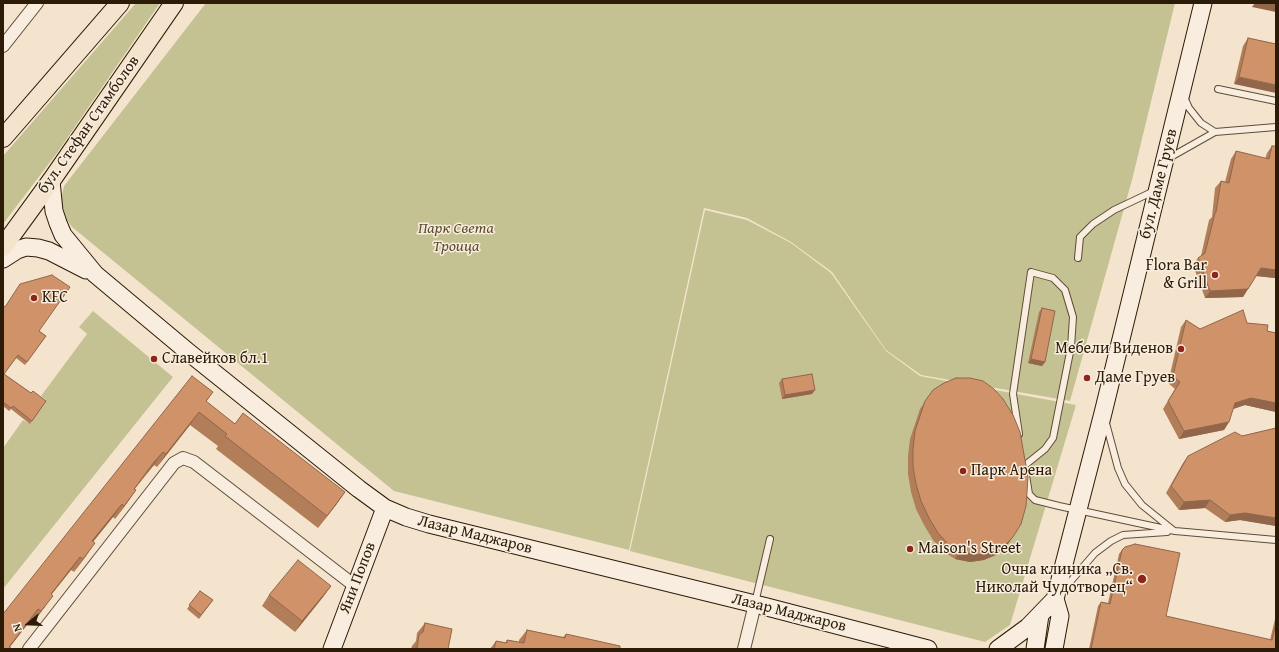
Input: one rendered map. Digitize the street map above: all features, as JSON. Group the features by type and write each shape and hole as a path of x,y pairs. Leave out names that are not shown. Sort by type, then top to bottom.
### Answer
{"main road":[{"path":"3,138 120,3"},
{"name":"бул. Стефан Стамболов","path":"3,247 51,181 174,3"},
{"name":"бул. Даме Груев","path":"998,649 1028,627 1055,599 1103,413 1203,3"},
{"name":"Лазар Маджаров","path":"51,181 54,211 60,229 75,251 95,274 193,356 359,489 385,508 406,517 429,524 755,604 928,649"},
{"name":"Лазар Маджаров","path":"3,259 17,250 26,247 38,248 67,259 95,274"},
{"name":"Яни Попов","path":"332,649 385,508"},
{"name":"бул. Даме Груев","path":"1054,649 1060,616 1055,599"},
{"path":"1035,649 1040,615"}],"street":[{"path":"3,46 37,3"},
{"path":"29,649 174,463 183,458 194,462 355,586"},
{"path":"744,649 755,604"}],"lane":[{"path":"1218,89 1276,101"},
{"path":"1181,92 1189,108 1201,123 1215,132"},
{"path":"1164,161 1215,132 1276,127"},
{"path":"1078,258 1080,237 1093,224 1114,210 1157,189"},
{"path":"1020,442 1012,394 1031,272 1053,278 1065,290 1073,316 1071,347 1053,438 1045,448 1024,466"},
{"path":"1103,413 1118,468 1125,484 1142,505 1174,531"},
{"path":"1023,458 1029,494 1035,500 1078,511 1174,531 1276,540"},
{"path":"1055,599 1095,553 1111,541 1123,535 1174,531"},
{"path":"755,604 770,538"}],"green space":[{"path":"136,3 160,3 57,153 3,224 3,156"},
{"name":"Парк Света Троица","path":"206,3 1175,3 1132,180 1070,401 921,375 886,350 832,272 791,242 747,218 704,208 629,550 394,491 72,227 66,218 62,204 64,186"},
{"path":"705,210 747,220 791,243 831,273 886,351 920,376 1076,405 1010,625 985,642 630,551"},
{"path":"93,311 173,377 3,589 3,448 23,420 29,423 46,400 41,396 87,334 79,327"}],"building":[{"path":"1248,38 1276,44 1276,85 1239,77"},
{"path":"1272,146 1276,146 1276,270 1261,268 1248,289 1210,291 1198,258 1205,253 1216,212 1221,181 1229,183 1236,151 1269,159"},
{"path":"52,275 70,287 39,331 46,336 27,362 18,355 4,374 31,393 33,391 46,401 32,421 13,406 11,408 3,402 3,306 5,307 20,284"},
{"path":"1042,308 1055,311 1045,362 1031,359"},
{"path":"1243,310 1247,323 1268,325 1267,331 1276,333 1276,403 1251,398 1235,403 1229,422 1184,431 1168,401 1180,382 1173,376 1186,320 1200,329"},
{"path":"812,374 815,390 785,395 782,379"},
{"path":"192,376 213,392 206,401 235,424 243,413 345,492 327,516 225,436 227,434 199,412 166,454 163,452 154,462 134,489 136,490 124,506 122,504 92,541 95,543 83,559 80,557 51,594 53,596 41,611 38,609 9,647 11,649 3,649 3,614"},
{"path":"956,378 970,378 983,381 994,389 1003,399 1013,415 1020,432 1028,477 1026,506 1021,524 1013,537 1003,547 989,553 975,555 960,551 948,544 938,533 929,518 921,501 916,484 913,467 913,449 915,431 925,401 933,390"},
{"path":"1276,428 1276,518 1245,513 1230,515 1210,500 1184,502 1171,486 1188,456 1235,432 1242,436"},
{"path":"1135,544 1180,553 1166,616 1272,640 1276,623 1276,649 1091,649 1101,602 1110,604 1122,550 1125,547"},
{"path":"298,560 331,586 302,621 269,595"},
{"path":"200,591 213,600 201,615 189,605"},
{"path":"425,623 452,629 448,649 415,649 417,648 419,635 423,632"},
{"path":"527,630 565,638 566,634 620,646 620,649 494,649 496,641 507,643 507,640 524,643"}],"place":[{"name":"Flora Bar & Grill","path":"1215,275"},
{"name":"KFC","path":"34,298"},
{"name":"Мебели Виденов","path":"1181,349"},
{"name":"Славейков бл.1","path":"154,359"},
{"name":"Даме Груев","path":"1087,378"},
{"name":"Парк Арена","path":"963,471"},
{"name":"Maison's Street","path":"910,549"},
{"name":"Oчна клиника „Св. Николай Чудотворец“","path":"1142,579"}]}
